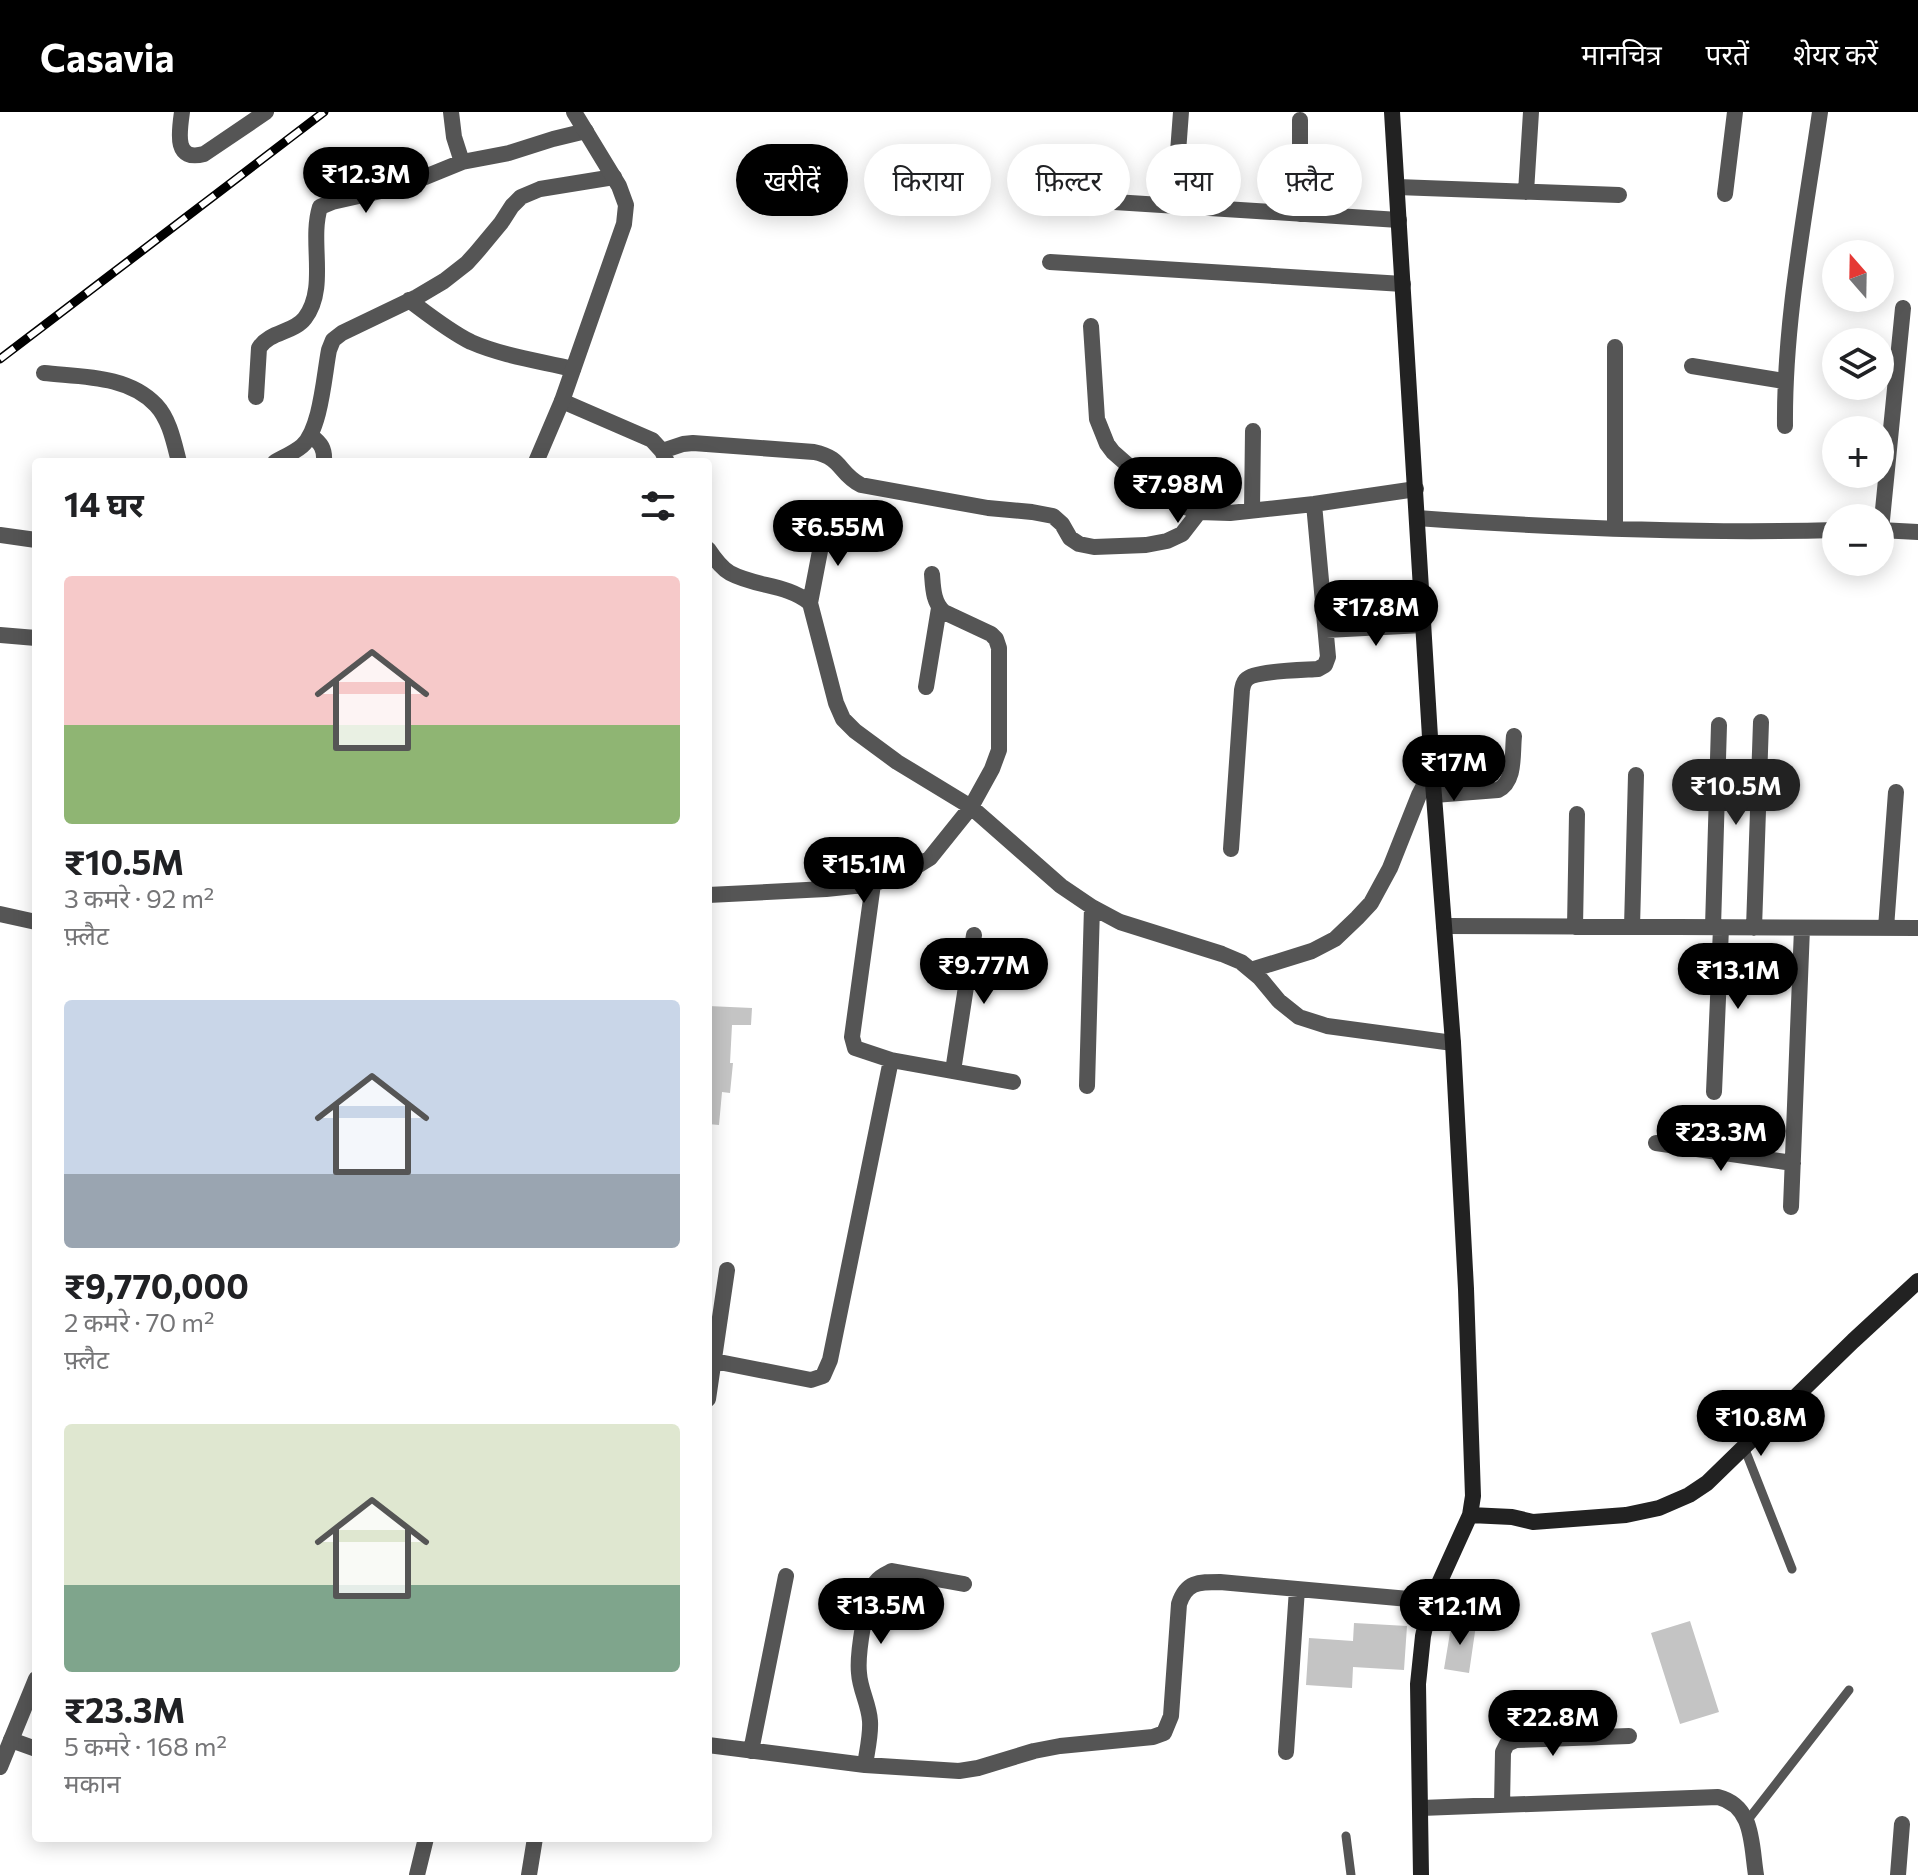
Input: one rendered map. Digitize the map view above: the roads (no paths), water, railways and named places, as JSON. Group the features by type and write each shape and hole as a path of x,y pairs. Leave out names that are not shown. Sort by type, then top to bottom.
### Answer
{"main road":[{"path":"1392,112 1432,770 1453,1043 1473,1496 1470,1515 1431,1601 1423,1636 1418,1684 1421,1875"},
{"path":"1470,1515 1512,1517 1533,1522 1626,1515 1659,1508 1689,1495 1744,1447 1918,1281"}],"street":[{"path":"182,112 182,146 187,155 193,157 204,154 266,112"},
{"path":"451,112 454,137 462,162"},
{"path":"538,458 562,401 624,224 626,205 614,177 574,112"},
{"path":"1179,144 1181,112"},
{"path":"1526,192 1531,112"},
{"path":"1725,194 1735,112"},
{"path":"1785,426 1784,381 1820,112"},
{"path":"1300,120 1300,144"},
{"path":"256,397 259,348 263,341 295,327 304,320 312,305 316,284 316,221 320,207 403,186 462,162 509,153 586,131"},
{"path":"282,458 302,446 311,436 333,340 444,281 467,263 521,197 540,189 614,177"},
{"path":"1397,187 1619,195"},
{"path":"1333,216 1399,220"},
{"path":"1050,262 1403,284"},
{"path":"409,300 471,342 573,369"},
{"path":"1883,504 1903,308"},
{"path":"1091,326 1097,419 1107,444 1156,490 1180,505 1199,512 1222,513 1416,489"},
{"path":"1615,347 1615,529"},
{"path":"1692,366 1784,381"},
{"path":"44,373 98,378 141,393 156,405 167,423 178,458"},
{"path":"562,401 652,440 665,456 683,444 693,443 827,454 851,480 861,485 988,508 1053,516 1070,538 1079,544 1094,547 1167,541 1182,534 1199,512"},
{"path":"1252,510 1253,431"},
{"path":"311,436 323,447 324,458"},
{"path":"1231,849 1244,681 1250,676 1318,669 1325,665 1328,657 1314,504"},
{"path":"1417,518 1547,527 1822,530"},
{"path":"825,525 810,603 836,703 843,719 855,731 897,762 971,807 1061,886 1092,907 1120,922 1241,962 1299,1017 1327,1026 1453,1043"},
{"path":"1894,531 1918,532"},
{"path":"0,535 32,539"},
{"path":"714,564 750,581 779,587 810,603"},
{"path":"926,687 939,608 932,574"},
{"path":"712,895 873,884 909,871 930,858 971,807 999,750 999,648 991,634 939,608"},
{"path":"1326,630 1423,625"},
{"path":"0,635 32,638"},
{"path":"1754,928 1761,722"},
{"path":"1714,1092 1719,725"},
{"path":"1434,795 1498,790 1505,786 1510,778 1514,736"},
{"path":"1251,970 1312,951 1335,939 1371,903 1390,868 1432,770"},
{"path":"1632,927 1636,775"},
{"path":"1886,928 1896,792"},
{"path":"1575,927 1577,814"},
{"path":"873,884 852,1037 855,1048 891,1060 1013,1082"},
{"path":"1087,1086 1092,907"},
{"path":"0,914 32,921"},
{"path":"1444,926 1918,928"},
{"path":"1791,1207 1802,928"},
{"path":"953,1071 974,935"},
{"path":"714,1361 811,1380 823,1376 830,1360 891,1060"},
{"path":"1656,1143 1793,1163"},
{"path":"712,1374 727,1270"},
{"path":"865,1765 871,1726 858,1662 868,1598 875,1583 892,1571 964,1584"},
{"path":"751,1751 786,1576"},
{"path":"712,1746 865,1765 959,1771 1047,1748 1153,1737 1164,1733 1171,1716 1179,1604 1183,1592 1190,1586 1220,1582 1431,1601"},
{"path":"1286,1752 1297,1589"},
{"path":"0,1767 32,1689"},
{"path":"1502,1805 1503,1752 1507,1744 1530,1739 1629,1736"},
{"path":"11,1740 32,1748"},
{"path":"1421,1808 1718,1797 1739,1807 1747,1821 1756,1875"},
{"path":"1898,1875 1902,1824"},
{"path":"417,1875 425,1842"},
{"path":"529,1875 534,1842"}],"lane":[{"path":"1744,1447 1792,1569"},
{"path":"1747,1821 1849,1690"},
{"path":"1346,1836 1351,1875"}],"railway":[{"path":"0,359 324,112"}]}
